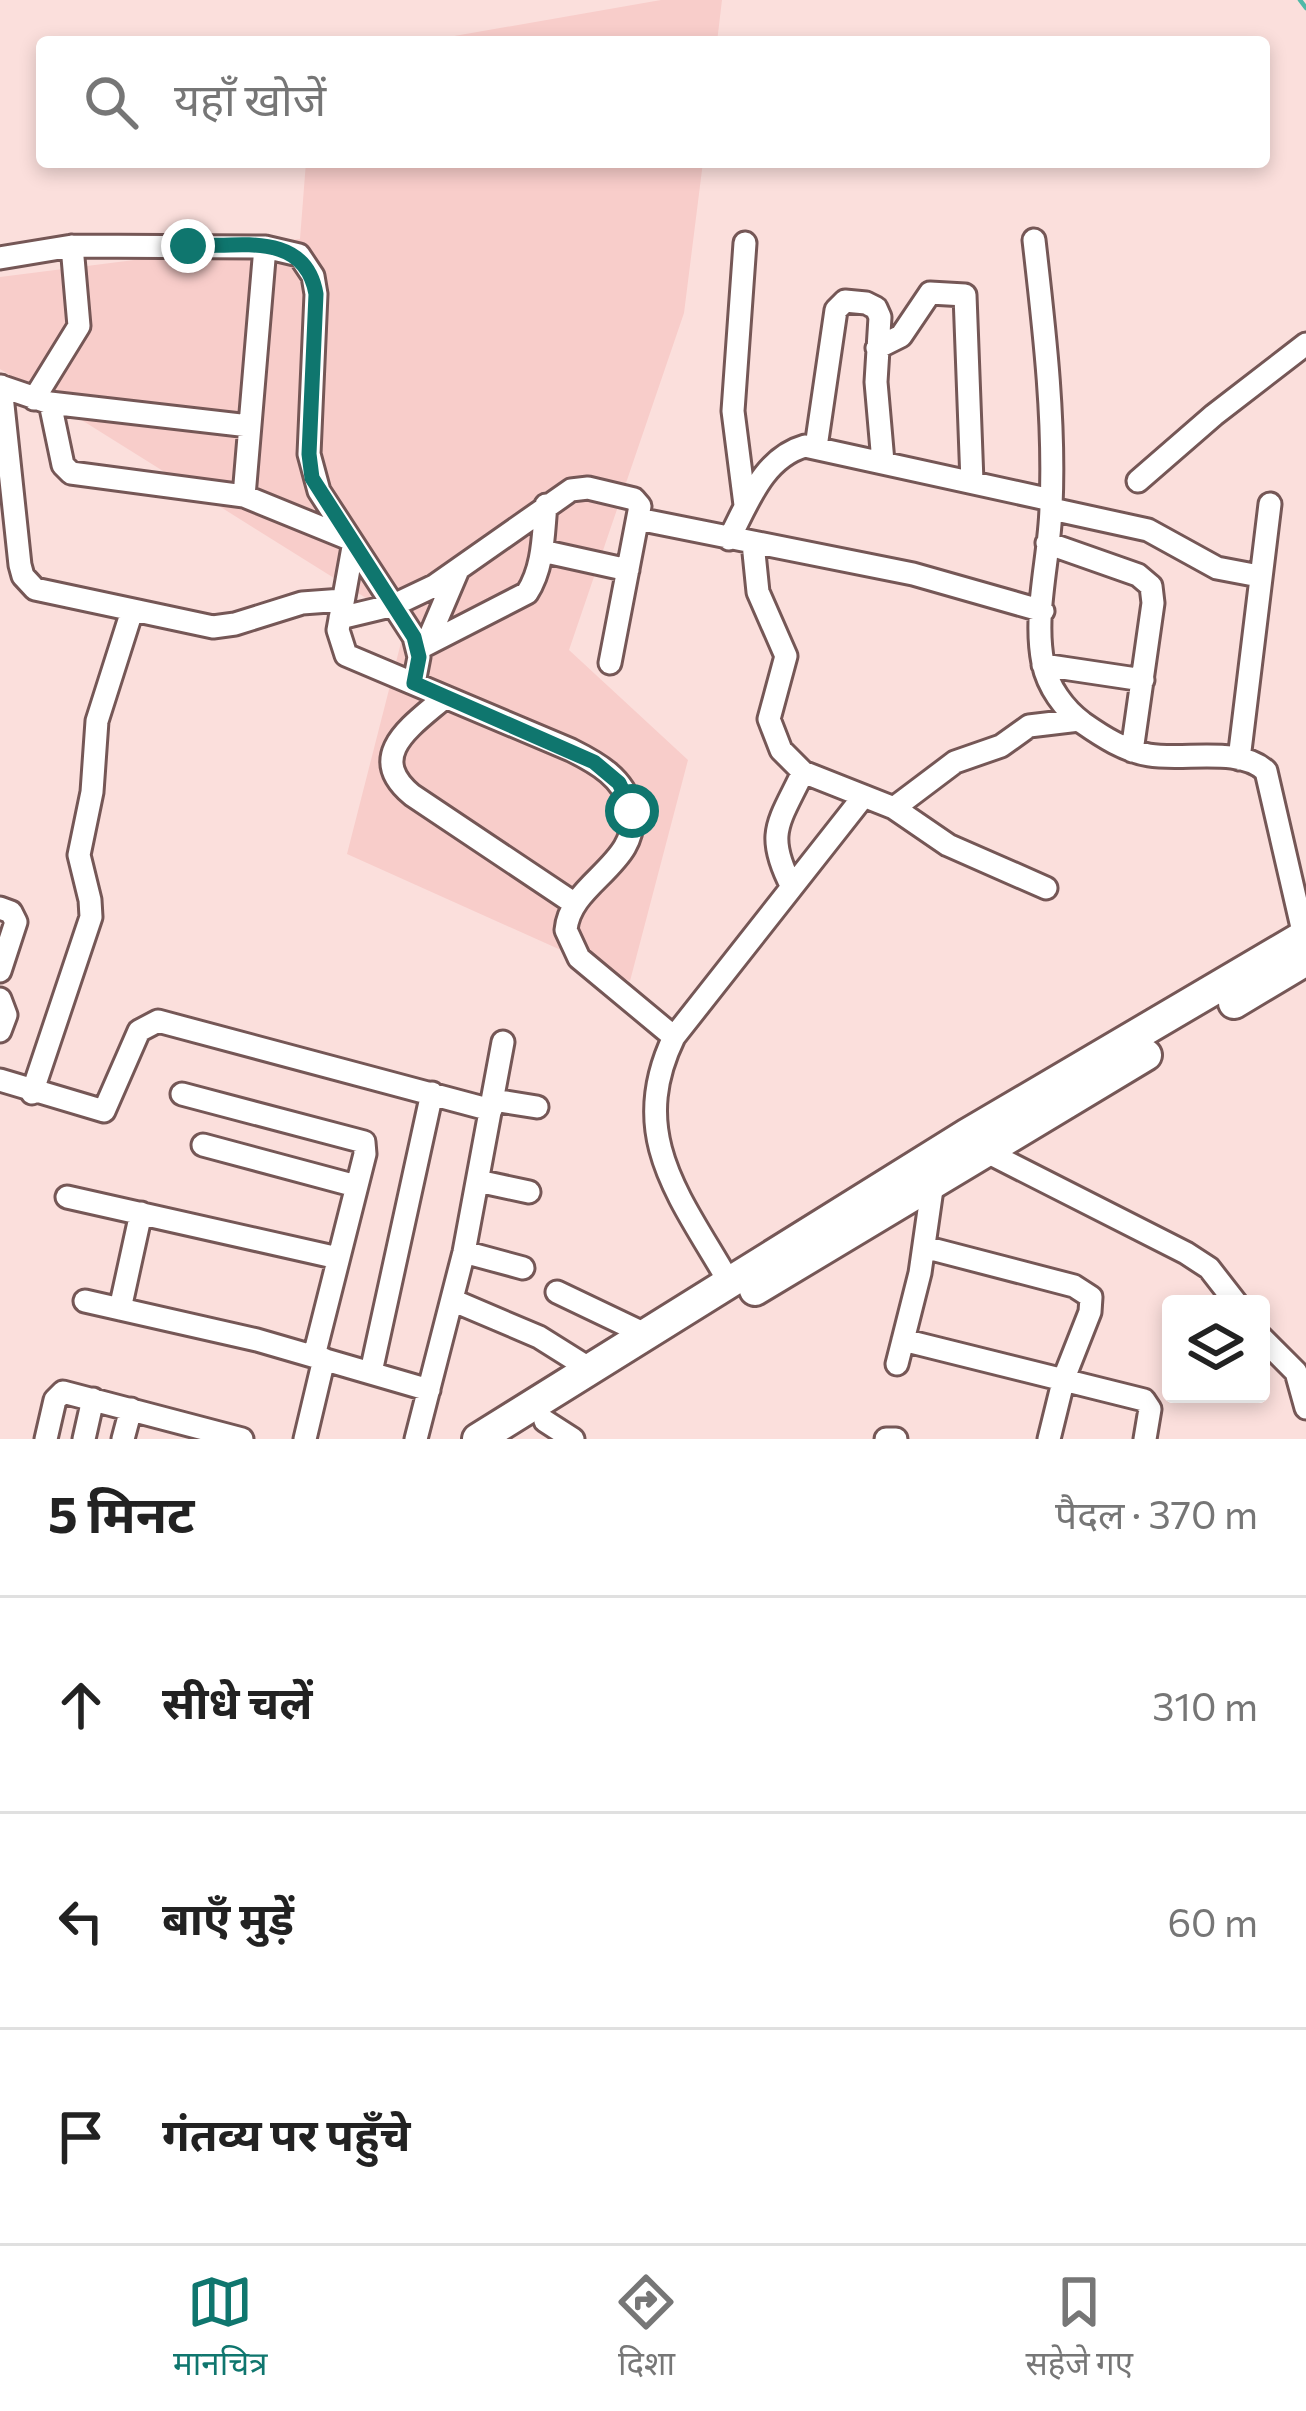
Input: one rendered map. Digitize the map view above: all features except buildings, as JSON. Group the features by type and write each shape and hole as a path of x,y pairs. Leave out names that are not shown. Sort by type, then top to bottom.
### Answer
{"highway":[{"path":"515,1439 985,1151 1305,944"},
{"path":"478,1439 965,1135 1305,944"}],"street":[{"path":"1034,240 1044,328 1051,505 1043,665 1060,701 1079,721 1132,751 1258,764 1270,781 1305,944"},
{"path":"746,243 733,411 746,507"},
{"path":"72,246 79,326 42,401 62,465 68,471 244,496 350,543"},
{"path":"0,258 72,246 265,247 298,256 313,276 316,294 312,478 350,543 399,603 422,647"},
{"path":"244,496 265,247"},
{"path":"878,348 901,336 931,292 959,292 966,297 972,482"},
{"path":"816,447 839,305 855,301 876,308 880,317 876,382 883,462"},
{"path":"1138,482 1306,344"},
{"path":"250,426 42,401 0,386 23,576 45,592 223,627 302,603 342,609 399,603 472,622"},
{"path":"729,538 774,463 796,448 816,447 972,482 1148,530 1216,568 1259,576"},
{"path":"298,518 312,478"},
{"path":"399,603 458,570 561,493 588,488 637,500 638,519 610,663"},
{"path":"1239,759 1270,504"},
{"path":"422,647 527,593 542,551 546,505"},
{"path":"638,519 913,574 1043,611"},
{"path":"350,543 338,640 346,655 571,749 619,783 632,811 628,842 574,904 566,930 579,958 674,1037"},
{"path":"753,543 758,592 786,656 770,712 770,725 781,750 802,772 893,808 948,845 1046,889"},
{"path":"1047,543 1138,575 1151,586 1153,602 1132,751"},
{"path":"542,551 628,570"},
{"path":"414,683 422,647 458,570"},
{"path":"32,1093 91,917 79,854 92,792 97,722 132,611"},
{"path":"1043,665 1143,680"},
{"path":"445,698 394,748 391,763 397,779 412,795 574,904"},
{"path":"893,808 945,767 1001,746 1029,727 1079,721"},
{"path":"792,886 775,842 802,772"},
{"path":"729,1282 667,1174 655,1133 658,1079 674,1037 862,797"},
{"path":"0,908 11,912 16,922 0,971"},
{"path":"0,999 6,1016 0,1031"},
{"path":"0,1080 104,1111 139,1031 158,1021 432,1093 492,1105 537,1107"},
{"path":"416,1439 464,1252 503,1042"},
{"path":"371,1372 432,1093"},
{"path":"182,1094 361,1140 365,1148 338,1258 305,1439"},
{"path":"203,1145 356,1186"},
{"path":"985,1151 1186,1252 1209,1268 1230,1295"},
{"path":"478,1181 529,1192"},
{"path":"897,1364 924,1247 933,1182"},
{"path":"68,1197 338,1258"},
{"path":"120,1309 141,1214"},
{"path":"924,1247 1089,1293 1090,1312 1064,1378 1049,1439"},
{"path":"464,1252 523,1268"},
{"path":"557,1292 646,1334"},
{"path":"452,1300 539,1336 590,1369"},
{"path":"85,1301 429,1390"},
{"path":"903,1340 1144,1400 1150,1409 1145,1439"},
{"path":"1270,1346 1296,1372 1306,1408"},
{"path":"46,1439 60,1393 131,1409 164,1429 242,1439"},
{"path":"84,1439 93,1399"},
{"path":"123,1439 131,1409"},
{"path":"545,1421 573,1439"},
{"path":"886,1439 896,1439"}],"shaded area":[{"path":"661,0 722,0 718,36 454,36"},
{"path":"306,168 702,168 684,313 569,650 688,760 630,981 347,854 406,623 0,369 0,277 300,239"}],"waterway":[{"path":"1300,0 1306,8"}],"route":[{"path":"188,246 290,251 313,276 312,478 414,637 419,657 414,683 594,762 619,783 632,811"}]}
